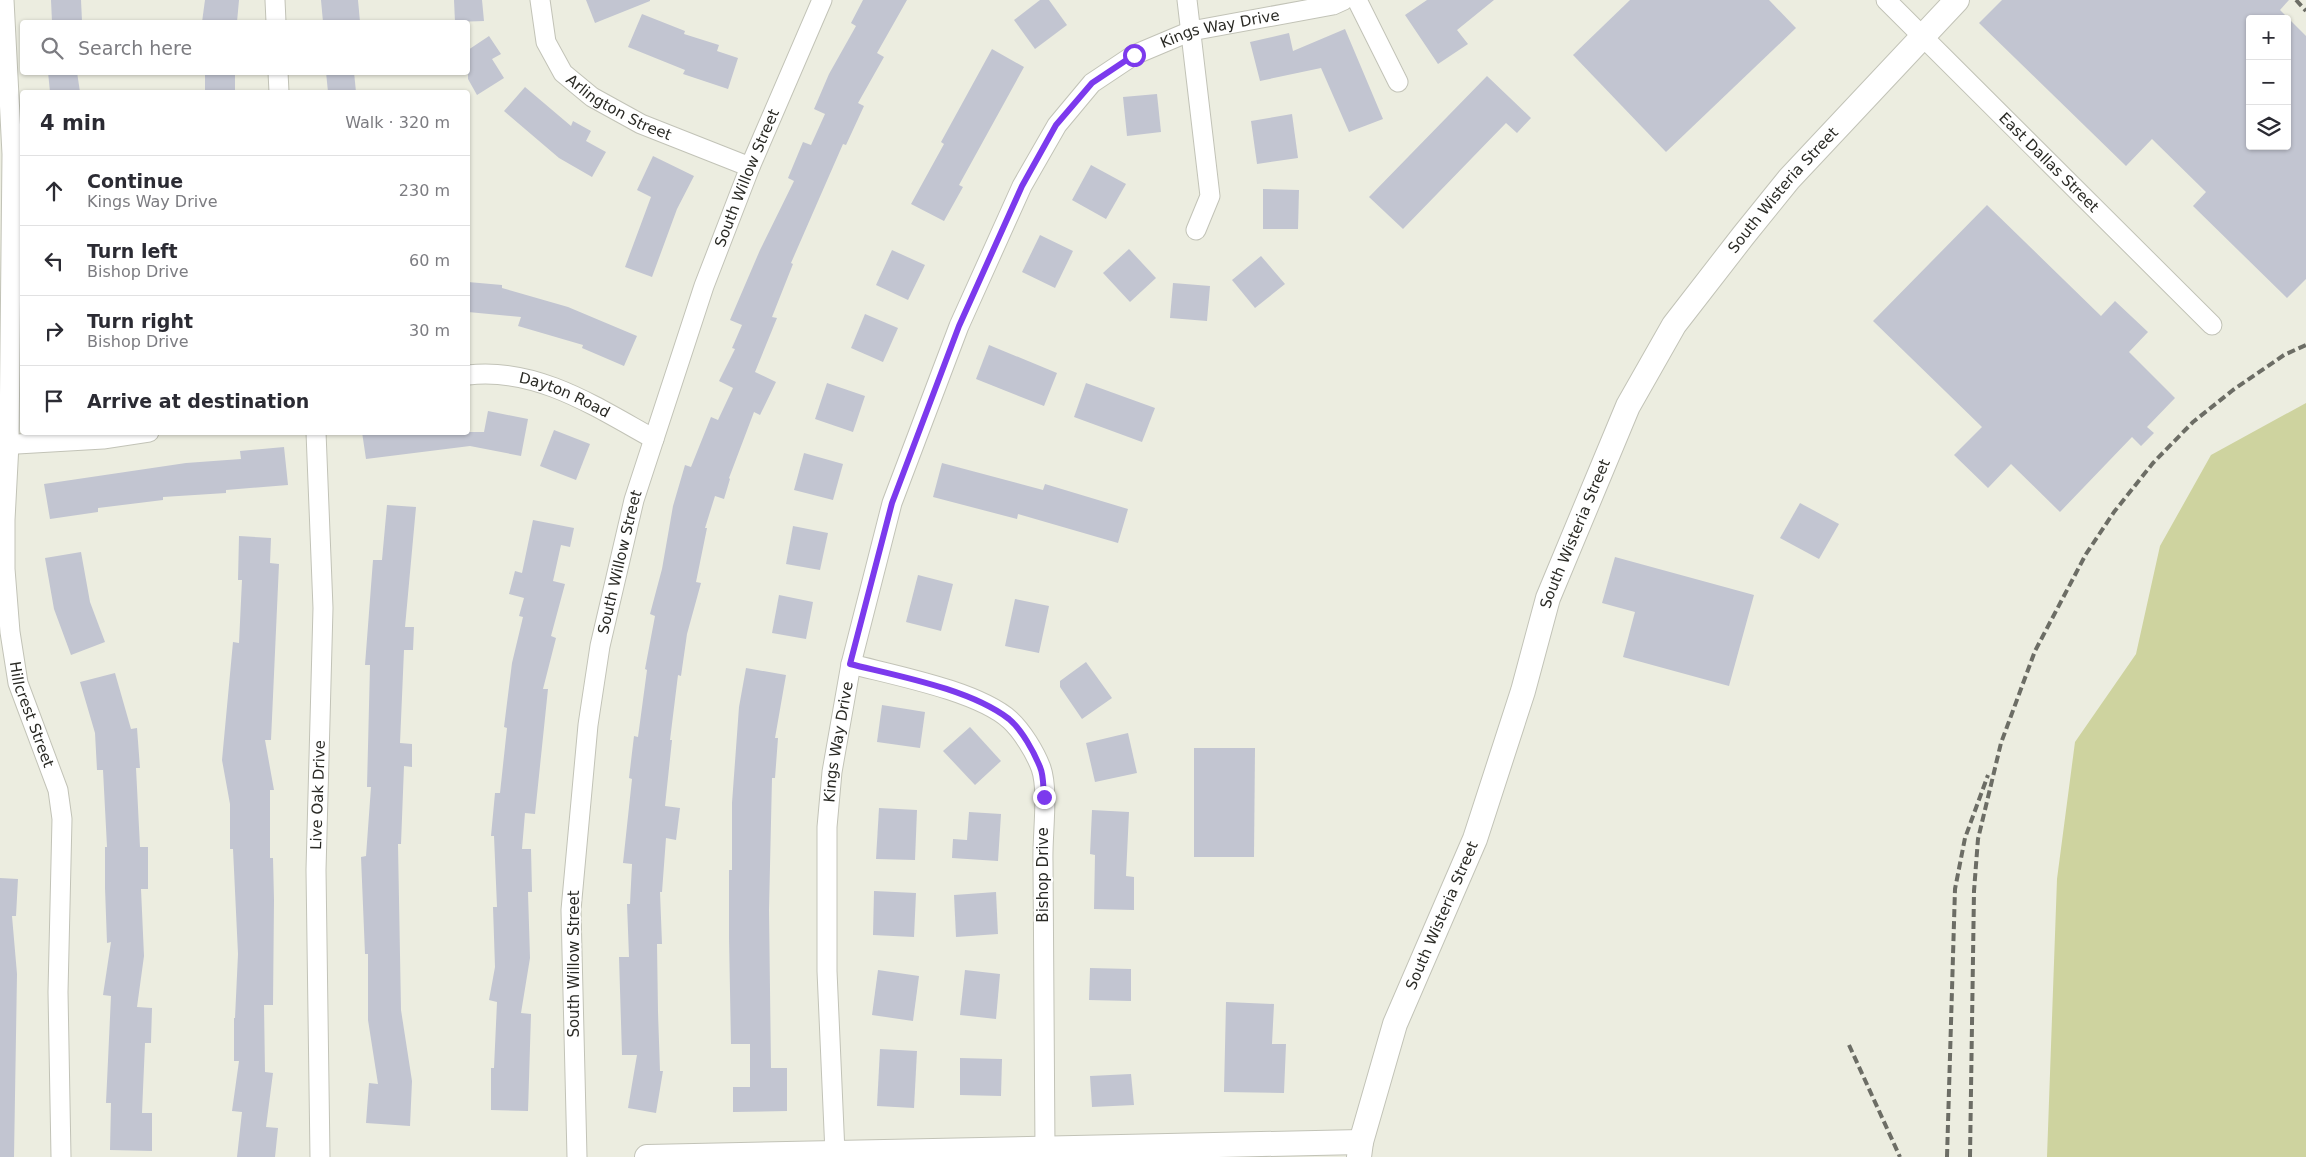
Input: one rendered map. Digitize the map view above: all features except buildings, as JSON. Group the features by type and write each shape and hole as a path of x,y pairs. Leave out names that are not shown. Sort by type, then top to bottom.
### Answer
{"street":[{"name":"Hillcrest Street","path":"4,0 12,154 5,445 5,549 10,632 18,683 56,783 62,819 58,992 61,1157"},
{"path":"275,0 276,20"},
{"name":"Arlington Street","path":"540,0 546,42 563,73 592,96 642,124 750,167"},
{"name":"South Willow Street","path":"578,1157 571,910 588,725 600,646 634,500 704,286 750,167 822,0"},
{"path":"1187,0 1210,196 1196,230"},
{"name":"Kings Way Drive","path":"835,1153 827,971 826,827 832,772 850,664 892,503 959,326 1022,186 1056,125 1092,83 1134,55 1191,31 1333,5 1344,0"},
{"path":"1357,0 1398,82"},
{"name":"East Dallas Street","path":"1886,0 2212,326"},
{"name":"South Wisteria Street","path":"1360,1150 1395,1024 1475,840 1523,691 1548,598 1628,406 1674,324 1789,179 1957,0"},
{"path":"278,75 280,90"},
{"name":"Dayton Road","path":"470,375 487,373 514,375 543,382 585,401 654,440"},
{"path":"5,445 102,439 129,435"},
{"name":"Live Oak Drive","path":"316,435 323,608 316,870 320,1157"},
{"name":"Bishop Drive","path":"850,664 947,690 987,706 1009,720 1022,735 1041,768 1044,797 1042,850 1045,1149"},
{"path":"647,1157 1045,1149 1360,1150"}],"green space":[{"path":"2306,403 2306,1157 2047,1157 2057,879 2075,742 2136,654 2160,546 2211,455"}],"railway":[{"path":"2296,0 2306,11"},
{"path":"1970,1157 1974,891 1978,839 2001,743 2035,651 2086,554 2114,512 2153,463 2193,422 2233,390 2284,355 2306,345"},
{"path":"1947,1157 1955,889 1965,838 1988,775"},
{"path":"1849,1045 1900,1157"}],"route":[{"path":"1044,797 1041,768 1022,735 1009,720 987,706 947,690 850,664 892,503 959,326 1022,186 1056,125 1092,83 1134,55"}]}
